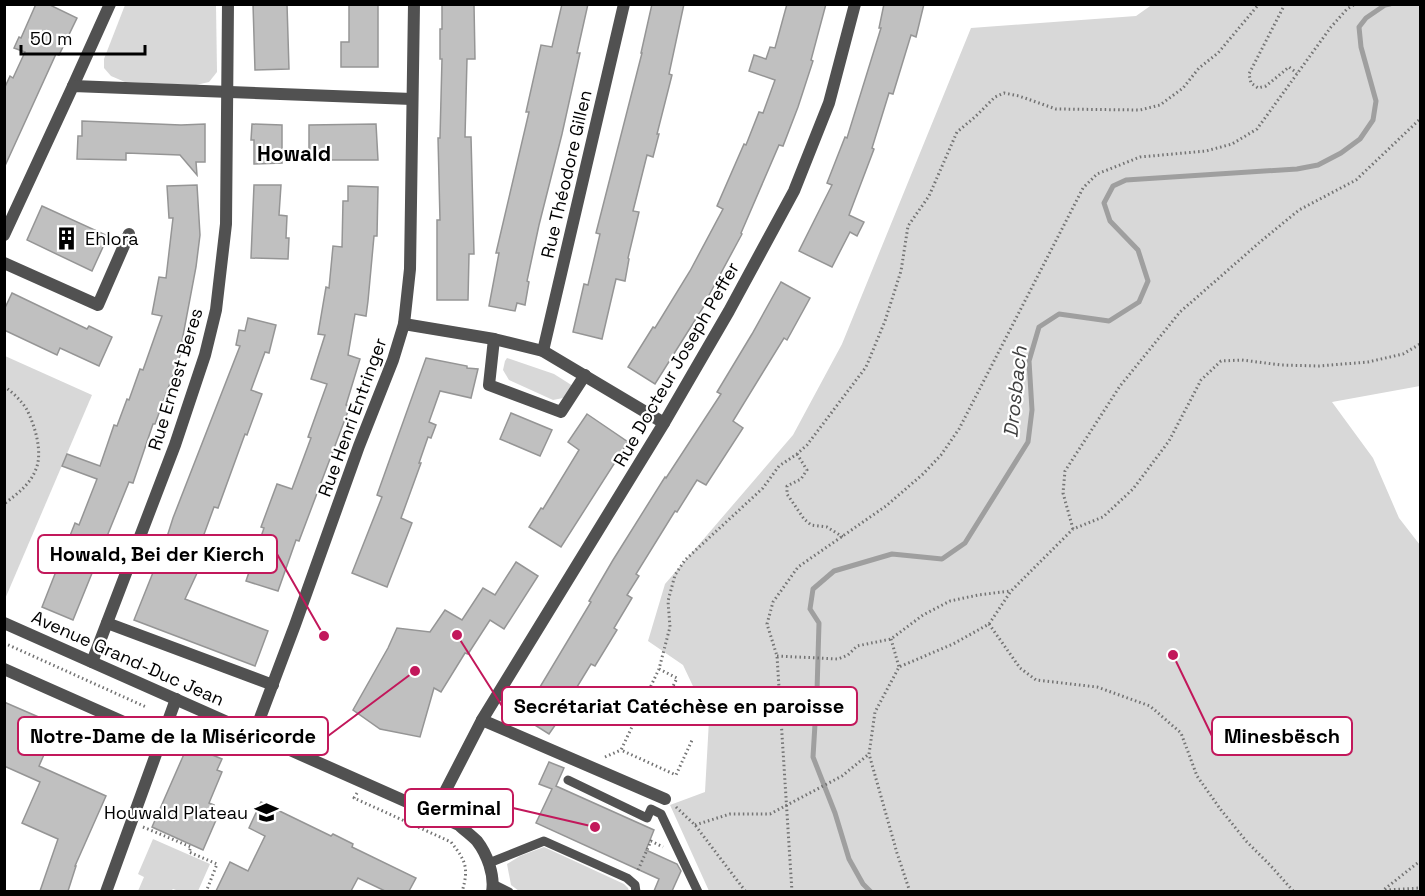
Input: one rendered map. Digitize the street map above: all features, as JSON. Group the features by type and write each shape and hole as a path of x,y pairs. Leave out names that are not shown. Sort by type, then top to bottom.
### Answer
{"street":[{"path":"4,235 110,4"},
{"name":"Rue Ernest Beres","path":"93,662 175,445 205,354 216,310 226,225 228,4"},
{"name":"Rue Henri Entringer","path":"254,734 359,446 393,360 404,324 410,269 414,4"},
{"name":"Rue Théodore Gillen","path":"543,351 624,4"},
{"name":"Rue Docteur Joseph Peffer","path":"434,813 482,720 664,423 729,311 794,191 829,103 855,4"},
{"path":"72,86 412,99"},
{"path":"4,263 98,305 129,234"},
{"path":"404,324 494,339 543,351 664,423"},
{"path":"494,339 489,385 561,412 585,375"},
{"name":"Avenue Grand-Duc Jean","path":"4,623 459,825 477,842 489,863"},
{"name":"Avenue Grand-Duc Jean","path":"107,623 273,685"},
{"path":"4,669 162,739"},
{"path":"106,891 176,699"},
{"path":"482,720 665,799"},
{"path":"489,863 493,888"}],"lane":[{"path":"568,780 647,818 651,809 661,813"},
{"path":"665,799 661,813 698,891"},
{"path":"489,863 544,841 627,878 634,887"},
{"path":"493,888 509,891"}],"path":[{"path":"693,738 676,776 621,750 659,669 670,627 668,601 675,575 685,560 763,488 779,466 807,445 866,367 885,321 901,271 908,226 929,196 957,132 995,97 1004,93 1056,109 1140,110 1160,105 1183,88 1199,68 1218,54 1259,4"},
{"path":"1285,4 1249,74 1251,84 1258,88 1266,86 1289,67 1298,73"},
{"path":"792,891 777,656 767,624 773,602 798,567 886,506 941,455 959,429 1083,188 1097,174 1140,157 1206,151 1232,144 1257,129 1331,27 1347,9 1355,4"},
{"path":"1073,529 1063,493 1065,471 1120,386 1180,312 1299,210 1356,180 1420,119"},
{"path":"910,891 869,754 874,712 899,667 953,644 990,624 1011,591 1073,529 1103,517 1133,489 1169,441 1201,380 1221,361 1242,360 1281,365 1319,366 1348,364 1403,354 1420,344"},
{"path":"4,386 27,410 39,442 37,468 24,488 4,504"},
{"path":"797,454 807,470 801,479 787,486 787,494 804,519 812,525 827,527 843,537"},
{"path":"777,656 838,659 848,655 857,646 891,639 923,615 950,601 1011,591"},
{"path":"990,624 1020,668 1036,680 1097,687 1150,706 1182,733 1197,776 1221,810 1247,842 1294,891"},
{"path":"891,639 899,667"},
{"path":"4,643 146,707"},
{"path":"649,690 667,699 677,678 659,669"},
{"path":"695,825 730,814 770,814 842,776 869,754"},
{"path":"362,782 354,798 451,842 466,866 462,891"},
{"path":"665,799 695,825 746,891"},
{"path":"130,822 191,847 189,852 217,864 206,891"},
{"path":"634,887 651,842 681,855"},
{"path":"1382,891 1420,861"},
{"path":"1382,891 1420,888"}],"shaded area":[{"path":"1153,4 1420,5 1420,386 1332,402 1373,458 1399,518 1420,545 1420,891 709,891 670,805 705,792 709,720 683,665 648,641 665,584 793,435 842,344 971,28 1136,16"},
{"path":"125,5 216,5 217,72 209,82 196,85 125,82 111,76 104,68 104,59"},
{"path":"5,356 92,395 5,599"},
{"path":"507,358 554,374 573,386 563,398 553,400 509,380 503,370"},
{"path":"153,839 210,864 198,891 173,889 171,891 138,891 144,877 138,874"},
{"path":"544,847 624,884 629,891 519,891 511,885 507,864 520,856"}],"building":[{"path":"36,4 48,4 77,18 59,55 56,54 4,168 4,89 10,76 13,78 25,52 14,48"},
{"path":"253,4 287,4 289,69 255,70"},
{"path":"349,4 378,4 378,67 341,67 341,42 349,42"},
{"path":"442,4 474,4 475,59 467,59 465,137 471,137 474,254 469,254 468,300 437,300"},
{"path":"562,4 588,4 577,53 580,53 527,281 529,282 525,305 517,303 515,311 489,306 499,253 496,253 529,112 526,112 541,45 552,47"},
{"path":"652,4 684,4 669,74 672,75 657,134 659,134 653,157 647,155 633,211 639,212 625,281 616,279 602,339 573,332 584,284 588,285 600,234 596,233 642,53"},
{"path":"787,4 826,4 811,60 813,61 798,107 783,146 779,145 742,234 709,298 655,384 628,367 690,271 723,209 717,206 759,112 763,113 775,80 749,71 754,55 766,59 770,47 775,48"},
{"path":"884,4 924,4 916,37 911,35 893,94 889,93 872,148 874,149 849,215 864,222 857,236 850,232 832,267 799,251 832,185 827,183 845,137 847,138 881,28 879,28"},
{"path":"82,121 205,124 205,162 196,162 197,175 180,155 126,153 126,160 77,159 78,136 82,136"},
{"path":"252,124 282,125 282,163 254,164"},
{"path":"376,124 378,160 309,160 309,125"},
{"path":"197,185 200,235 182,341 185,342 133,483 129,482 73,620 42,607 75,523 79,525 97,479 62,466 67,454 100,466 114,425 117,426 140,369 143,370 162,316 152,314 159,277 166,278 173,218 169,218 167,186"},
{"path":"254,185 281,185 279,215 287,216 288,259 251,258"},
{"path":"348,186 378,187 377,236 374,236 366,316 355,314 348,355 360,359 346,405 350,406 278,591 246,581 264,528 261,527 277,484 292,489 311,438 308,437 327,384 311,379 325,335 318,334 326,287 329,288 333,246 342,247 343,201 348,201"},
{"name":"Ehlora","path":"42,206 108,236 92,271 27,240"},
{"path":"781,282 810,298 787,340 784,338 733,421 743,428 706,485 697,480 677,512 675,511 636,574 639,576 627,595 632,598 614,628 617,630 595,666 591,664 569,700 573,702 561,722 558,721 549,734 522,717 591,602 589,601 613,560 721,394 717,392"},
{"path":"12,293 87,329 89,326 112,337 99,366 60,348 57,355 4,330 4,310"},
{"path":"248,318 276,325 269,353 265,352 251,390 262,394 218,508 214,507 194,570 198,571 185,599 268,631 255,666 134,620 240,346 236,345 239,330 245,331"},
{"path":"426,358 478,369 471,398 440,391 429,422 436,425 431,438 428,437 401,518 412,523 387,587 352,573 382,497 377,495"},
{"path":"511,413 552,430 540,456 500,439"},
{"path":"587,414 628,442 561,547 529,527 541,508 543,509 579,450 568,442"},
{"path":"516,562 538,576 504,629 490,620 468,654 465,653 441,692 434,688 420,737 380,729 353,710 397,628 430,632 445,610 462,620 483,588 495,595"},
{"path":"4,702 57,725 39,766 106,796 75,866 68,891 40,891 58,839 22,823 40,782 4,766"},
{"path":"188,745 222,759 217,770 222,772 209,803 214,805 209,816 216,820 203,850 152,827"},
{"path":"549,762 564,768 556,786 654,830 646,850 677,864 681,871 672,891 654,891 659,879 536,823 552,789 539,784"},
{"path":"261,802 331,836 333,834 353,844 352,847 416,878 409,891 385,891 358,878 351,891 216,891 230,862 248,871 265,836 249,828"}],"waterway":[{"name":"Drosbach","path":"871,892 863,884 849,859 835,813 813,757 819,623 810,609 813,589 834,571 892,554 942,559 965,543 1028,442 1032,410 1029,361 1039,327 1059,314 1109,321 1139,302 1148,281 1138,250 1110,221 1104,203 1113,186 1126,180 1297,169 1318,165 1341,153 1360,139 1373,120 1376,101 1361,47 1359,27 1366,18 1390,4"}],"place":[{"name":"Ehlora","path":"67,238"},
{"name":"Secrétariat Catéchèse en paroisse","path":"457,635"},
{"name":"Howald, Bei der Kierch","path":"324,636"},
{"name":"Minesbësch","path":"1173,655"},
{"name":"Notre-Dame de la Miséricorde","path":"415,671"},
{"name":"Houwald Plateau","path":"266,812"},
{"name":"Germinal","path":"595,827"}],"district":[{"name":"Howald","path":"294,153"}]}
